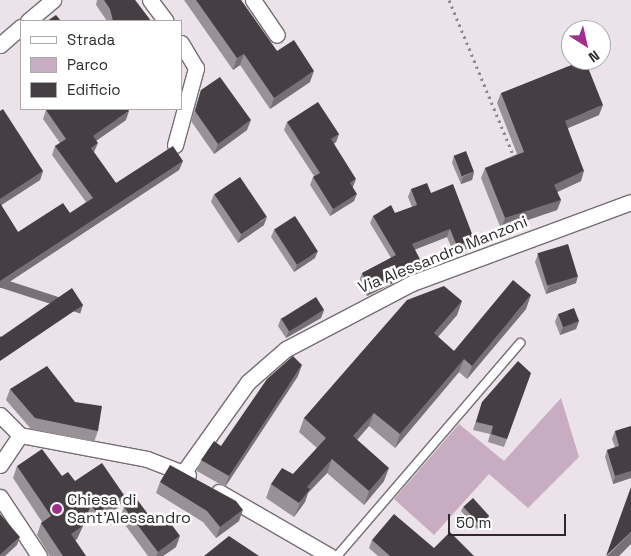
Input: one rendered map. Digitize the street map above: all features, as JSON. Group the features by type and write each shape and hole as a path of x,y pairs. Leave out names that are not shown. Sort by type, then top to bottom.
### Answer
{"street":[{"path":"29,20 53,0"},
{"path":"150,0 165,20"},
{"path":"253,0 276,34"},
{"path":"0,45 20,28"},
{"path":"175,145 196,68 182,44"},
{"name":"Via Alessandro Manzoni","path":"183,473 248,382 286,349 412,283 631,202"},
{"path":"0,415 20,435 147,459 183,473 330,556"},
{"path":"0,466 20,435"},
{"path":"0,497 32,553"}],"lane":[{"path":"338,556 520,343"}],"path":[{"path":"449,0 519,169"}],"green space":[{"path":"561,398 579,457 528,508 489,474 434,535 394,499 459,424 504,461"}],"building":[{"path":"104,0 135,0 150,20 113,20 110,9"},
{"path":"196,0 241,0 277,51 294,40 314,71 274,98 244,54 237,58"},
{"path":"56,15 60,20 48,20"},
{"path":"561,69 589,70 603,105 565,121 584,171 554,185 561,200 505,218 485,168 524,152 501,93"},
{"path":"220,77 251,120 218,144 195,111 201,90"},
{"path":"318,102 339,134 331,139 356,179 350,183 357,194 333,209 313,177 320,173 287,122"},
{"path":"3,109 43,171 0,199 0,111"},
{"path":"46,110 128,110 93,136 98,143 91,148 116,183 173,146 183,161 0,281 0,203 18,232 63,203 70,213 93,198 55,146 66,139"},
{"path":"466,151 474,172 462,176 454,156"},
{"path":"240,177 267,217 241,234 214,194"},
{"path":"427,183 431,193 453,184 474,239 457,246 450,229 412,244 422,263 370,288 362,273 396,255 373,216 391,205 395,213 417,205 411,189"},
{"path":"295,216 318,251 297,265 274,230"},
{"path":"568,244 578,277 547,286 537,253"},
{"path":"513,280 531,295 472,366 464,359 400,434 374,413 353,436 389,468 369,491 332,459 307,487 310,489 299,503 271,484 282,468 293,474 326,438 304,418 407,300 444,286 462,301 434,333 454,351"},
{"path":"72,288 83,305 0,361 0,336"},
{"path":"316,297 324,310 289,331 281,319"},
{"path":"574,308 579,321 563,327 558,314"},
{"path":"293,356 302,365 229,476 201,460 214,441 221,446 267,379"},
{"path":"518,361 531,373 507,439 491,434 493,426 476,422 482,402"},
{"path":"47,366 75,402 102,406 98,431 35,418 10,389"},
{"path":"631,426 631,471 615,476 607,450 619,446 615,431"},
{"path":"42,449 62,476 68,472 75,481 102,463 124,495 97,513 91,505 81,527 71,534 86,556 63,556 41,523 51,516 17,466"},
{"path":"170,465 236,501 243,510 220,527 207,511 160,482"},
{"path":"631,487 631,532 606,556"},
{"path":"136,498 156,525 166,517 180,536 158,552 124,507"},
{"path":"473,498 489,516 479,525 463,507"},
{"path":"0,514 20,537 0,555"},
{"path":"394,514 434,548 450,532 474,556 390,556 372,540"},
{"path":"229,536 259,556 204,556"}],"place":[{"name":"Chiesa di Sant'Alessandro","path":"57,509"}]}
